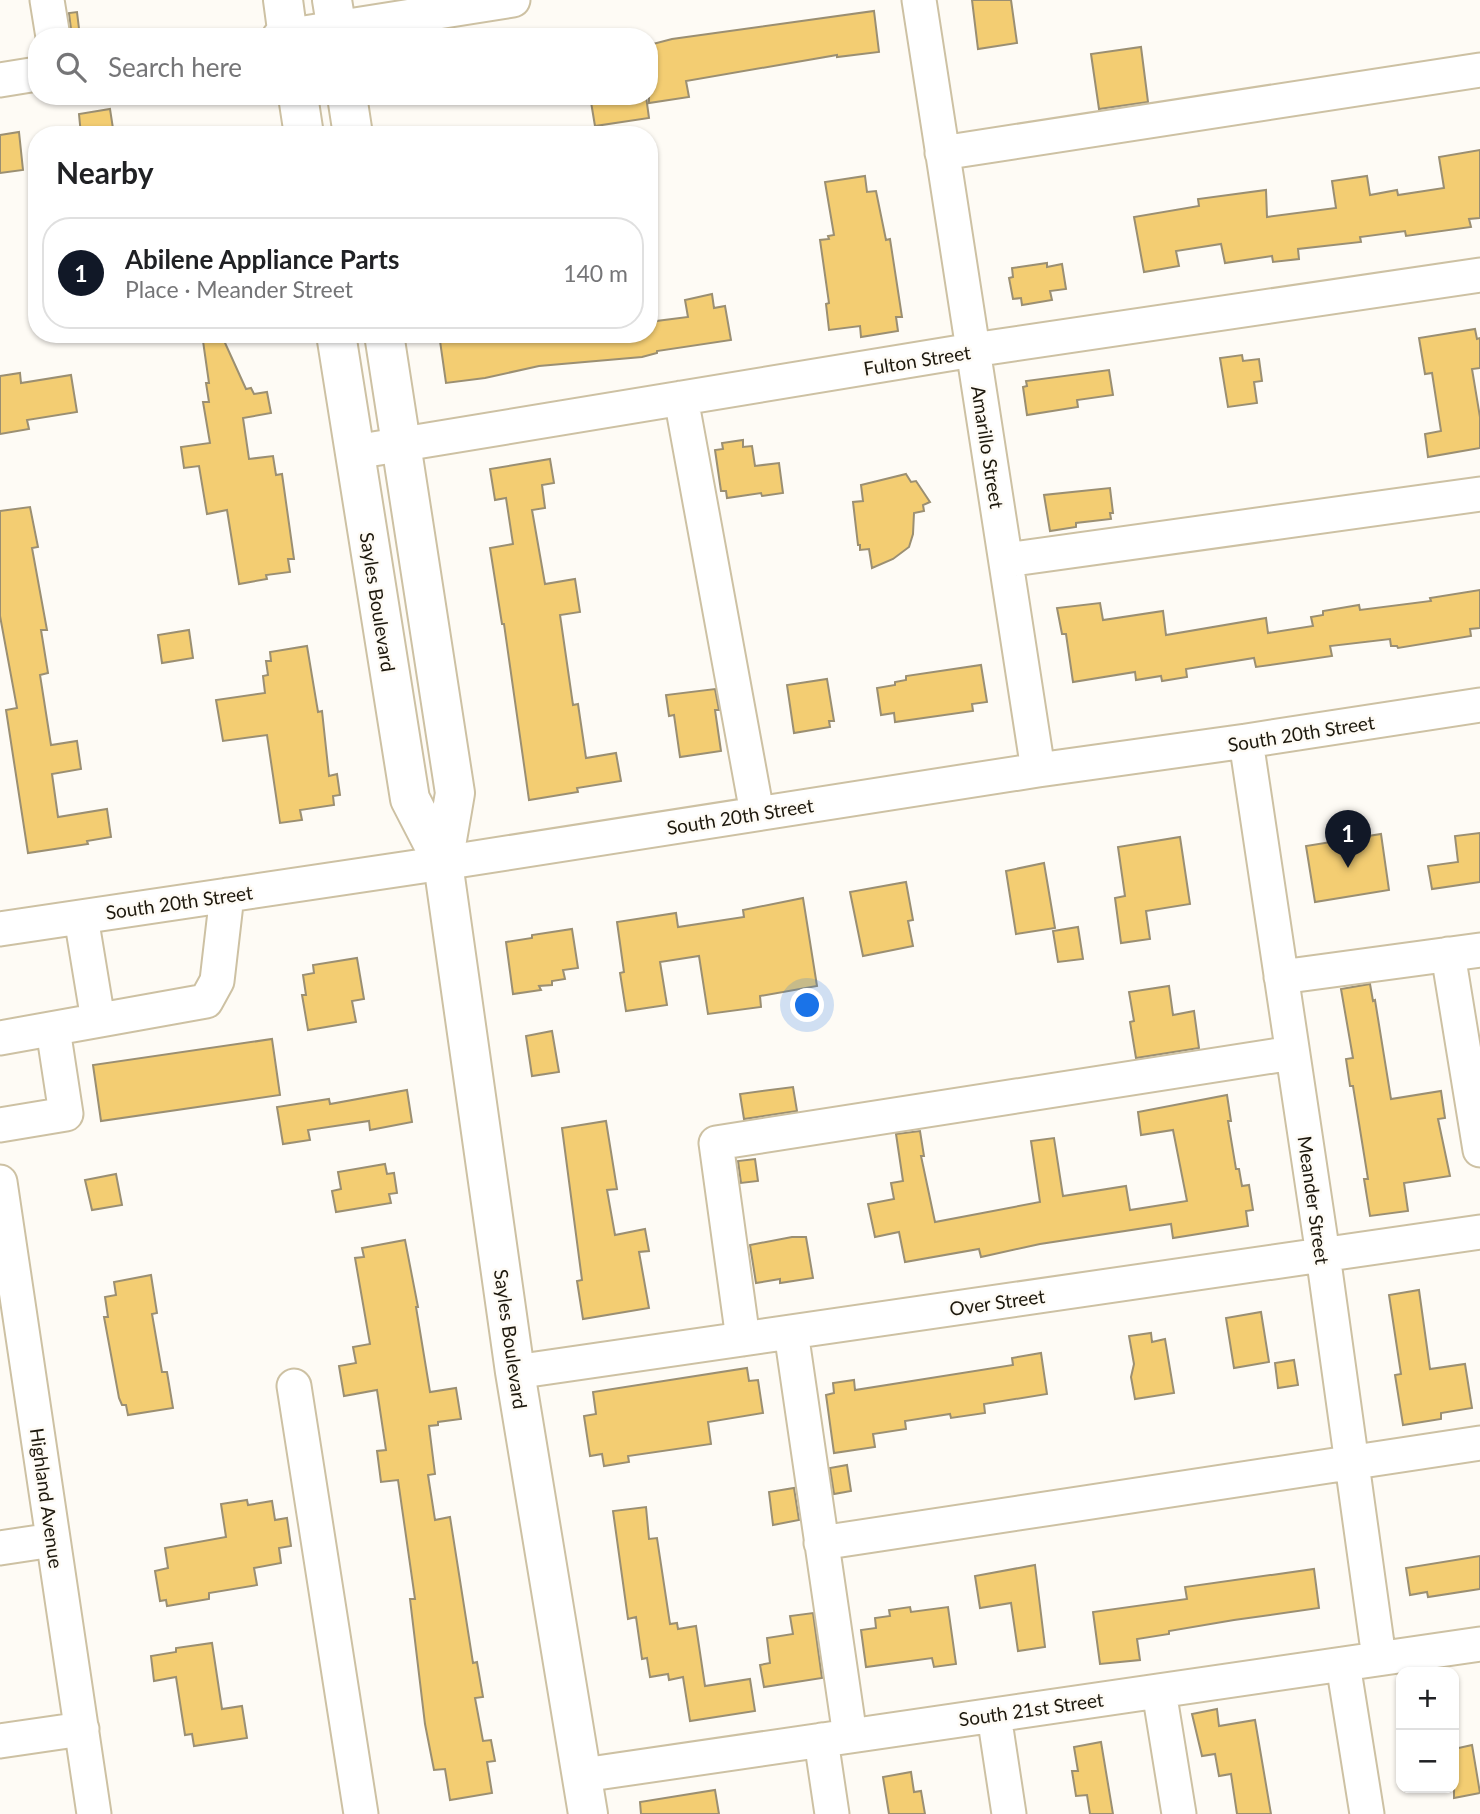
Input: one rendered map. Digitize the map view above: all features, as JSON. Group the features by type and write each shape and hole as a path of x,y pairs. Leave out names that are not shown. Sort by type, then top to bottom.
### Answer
{"main road":[{"path":"299,105 303,126"},
{"path":"348,105 352,126"},
{"name":"Sayles Boulevard","path":"337,343 410,799 443,863"},
{"name":"Sayles Boulevard","path":"385,343 455,793 443,863 515,1371 588,1814"}],"street":[{"path":"47,0 52,28"},
{"path":"285,27 513,0"},
{"name":"Amarillo Street","path":"919,0 1038,770"},
{"path":"943,153 1480,70"},
{"path":"0,80 28,75"},
{"name":"Fulton Street","path":"355,452 973,350 1480,275"},
{"path":"681,398 757,813"},
{"path":"1006,560 1480,494"},
{"name":"South 20th Street","path":"0,929 1480,705"},
{"name":"Meander Street","path":"1246,741 1323,1255 1379,1658"},
{"path":"0,1038 206,1001 217,981 227,895"},
{"path":"81,917 98,1020"},
{"path":"1281,977 1464,952 1480,1150"},
{"path":"0,1125 66,1114 53,1029"},
{"path":"743,1339 716,1143 1292,1053"},
{"name":"Highland Avenue","path":"0,1182 12,1348 53,1541 94,1814"},
{"name":"Over Street","path":"515,1371 1480,1232"},
{"path":"790,1332 821,1543 835,1738 832,1814"},
{"path":"294,1386 361,1814"},
{"path":"821,1543 1480,1443"},
{"path":"0,1549 53,1541"},
{"name":"South 21st Street","path":"583,1775 1480,1644"},
{"path":"1343,1664 1367,1814"},
{"path":"1159,1691 1178,1814"},
{"path":"994,1715 1009,1814"},
{"path":"0,1741 82,1729"}],"building":[{"path":"972,0 1011,0 1017,43 978,49"},
{"path":"874,11 879,52 837,55 686,81 689,97 658,102 658,43"},
{"path":"77,12 79,28 71,28 69,13"},
{"path":"1141,47 1148,102 1099,109 1091,54"},
{"path":"592,105 647,105 649,118 595,126"},
{"path":"110,109 113,126 80,126 79,114"},
{"path":"19,132 23,170 0,173 0,135"},
{"path":"1480,150 1480,218 1469,219 1471,227 1406,236 1405,231 1360,237 1361,242 1298,249 1299,259 1273,262 1272,256 1225,263 1221,244 1176,251 1179,266 1144,272 1134,217 1199,206 1198,199 1266,190 1267,217 1336,208 1332,181 1367,176 1370,195 1397,190 1398,195 1444,188 1439,157"},
{"path":"865,176 867,192 876,191 886,240 890,239 902,317 896,317 898,331 861,337 860,326 829,330 826,304 829,303 820,240 834,235 825,182"},
{"path":"1047,263 1047,267 1062,264 1066,289 1050,291 1052,300 1022,305 1021,298 1013,299 1009,278 1013,277 1012,268"},
{"path":"712,294 714,308 725,306 731,340 657,351 642,357 539,366 446,383 440,343 658,343 658,321 688,317 685,300"},
{"path":"1475,329 1477,339 1480,338 1480,368 1472,369 1480,417 1480,448 1428,457 1425,434 1441,431 1432,373 1425,374 1419,338"},
{"path":"203,343 225,343 246,389 251,388 254,394 267,392 271,413 243,418 249,459 273,456 276,475 282,474 294,559 288,559 290,572 266,575 267,579 239,584 227,510 207,514 199,466 184,468 181,447 210,443 203,402 209,402 206,383 209,383"},
{"path":"1242,355 1243,361 1259,359 1262,381 1254,382 1257,403 1228,407 1220,358"},
{"path":"1109,370 1113,395 1077,400 1078,407 1027,415 1023,387 1027,386 1026,381"},
{"path":"20,373 21,383 71,375 77,412 27,420 29,429 0,434 0,376"},
{"path":"743,440 743,447 752,446 755,466 779,463 783,493 727,498 726,491 721,491 715,450 723,449 722,443"},
{"path":"550,459 554,483 542,485 545,508 532,510 545,584 575,579 580,612 560,615 573,705 578,704 586,758 616,753 621,781 529,800 504,624 490,548 513,544 506,498 495,500 490,469"},
{"path":"906,474 911,482 916,481 930,502 923,505 924,511 914,513 909,547 893,559 872,568 869,549 860,550 858,545 853,502 863,501 861,485"},
{"path":"1110,488 1113,513 1110,513 1111,519 1076,523 1076,527 1050,531 1044,495"},
{"path":"30,507 38,547 32,548 47,630 41,630 48,673 40,675 51,745 77,741 81,769 52,774 58,817 107,809 111,837 87,841 88,844 28,853 6,710 17,708 0,616 0,511"},
{"path":"1480,590 1480,628 1470,629 1471,636 1398,648 1391,646 1390,639 1330,646 1332,656 1256,667 1254,658 1186,669 1187,677 1162,681 1161,676 1136,680 1135,672 1073,682 1066,634 1062,634 1057,608 1100,603 1103,620 1163,611 1166,635 1266,618 1268,633 1313,626 1311,617 1323,615 1323,611 1359,605 1360,610 1431,601 1430,598"},
{"path":"189,630 193,658 162,663 158,635"},
{"path":"307,646 318,712 322,711 329,776 337,774 340,795 333,796 334,805 300,810 302,820 280,823 267,735 223,741 216,700 265,693 263,676 268,675 266,661 271,661 270,652"},
{"path":"981,665 987,702 972,704 973,711 895,722 894,713 881,715 877,688 895,685 895,682 906,680 906,676"},
{"path":"827,679 834,721 829,721 830,727 794,733 787,685"},
{"path":"715,689 721,751 680,757 674,715 669,716 666,695"},
{"path":"1480,833 1480,882 1432,889 1428,866 1458,862 1455,836"},
{"path":"1381,834 1389,890 1315,902 1306,846"},
{"path":"1180,837 1190,904 1146,911 1150,939 1121,943 1115,898 1125,896 1118,847"},
{"path":"1044,863 1055,928 1016,934 1006,871"},
{"path":"906,882 913,920 908,921 913,946 863,956 850,892"},
{"path":"803,898 817,986 760,996 761,1007 708,1014 699,956 660,962 667,1005 626,1011 620,973 624,972 617,922 676,913 678,927 744,917 743,910"},
{"path":"1078,927 1083,959 1058,962 1053,931"},
{"path":"572,929 578,968 563,970 565,979 552,981 552,985 539,986 541,990 513,994 506,942"},
{"path":"357,958 364,999 352,1001 356,1022 308,1030 302,995 306,995 303,975 314,973 313,965"},
{"path":"1370,984 1391,1099 1441,1091 1445,1118 1438,1119 1450,1176 1404,1183 1408,1211 1370,1216 1364,1179 1368,1179 1346,1059 1353,1058 1341,989"},
{"path":"1169,986 1173,1015 1194,1011 1199,1048 1136,1058 1130,1022 1134,1021 1129,992"},
{"path":"552,1031 559,1072 532,1076 526,1036"},
{"path":"272,1039 280,1095 101,1121 93,1065"},
{"path":"793,1087 797,1111 744,1119 740,1094"},
{"path":"407,1090 412,1122 370,1130 369,1121 308,1130 310,1140 283,1144 277,1107 329,1099 330,1104"},
{"path":"1227,1095 1231,1121 1228,1121 1236,1169 1239,1169 1242,1186 1249,1185 1253,1210 1246,1211 1248,1226 1173,1238 1171,1224 1040,1244 981,1257 979,1249 905,1262 899,1232 875,1237 868,1204 894,1199 891,1183 903,1181 896,1134 920,1131 924,1156 921,1156 935,1222 1040,1202 1031,1141 1054,1138 1063,1196 1126,1186 1130,1210 1187,1201 1173,1130 1141,1135 1138,1112"},
{"path":"606,1121 617,1189 607,1190 615,1235 645,1229 649,1251 639,1252 649,1308 583,1319 577,1281 582,1280 562,1128"},
{"path":"755,1159 758,1181 741,1183 738,1161"},
{"path":"385,1164 387,1174 394,1173 397,1193 389,1194 391,1203 336,1212 332,1191 341,1189 338,1172"},
{"path":"116,1174 122,1205 92,1210 85,1180"},
{"path":"806,1237 813,1278 756,1283 750,1245"},
{"path":"405,1240 430,1392 456,1388 461,1419 429,1426 435,1474 428,1475 435,1520 450,1517 473,1663 477,1662 483,1697 475,1698 483,1741 491,1740 495,1761 487,1762 492,1793 450,1800 445,1769 434,1770 425,1724 410,1599 415,1599 398,1480 381,1482 377,1451 386,1450 377,1390 344,1396 339,1366 356,1363 353,1347 370,1344 355,1258 364,1257 362,1248"},
{"path":"151,1275 157,1313 152,1314 162,1372 167,1372 173,1408 128,1415 126,1405 122,1405 119,1398 104,1317 108,1317 105,1297 116,1295 114,1282"},
{"path":"1419,1290 1430,1369 1465,1364 1472,1408 1441,1413 1441,1419 1403,1425 1395,1375 1401,1374 1389,1295"},
{"path":"1261,1312 1269,1362 1234,1368 1226,1318"},
{"path":"1151,1333 1152,1342 1165,1339 1174,1393 1135,1399 1131,1377 1134,1364 1129,1336"},
{"path":"1041,1353 1047,1394 984,1404 985,1413 951,1418 950,1414 905,1421 906,1429 873,1434 875,1447 834,1453 826,1395 834,1393 833,1383 854,1380 855,1390 1013,1365 1012,1358"},
{"path":"1294,1360 1298,1385 1278,1388 1275,1363"},
{"path":"747,1368 749,1381 758,1380 763,1413 708,1422 711,1444 628,1456 629,1462 604,1466 602,1454 590,1456 584,1416 596,1414 593,1392"},
{"path":"847,1465 851,1491 834,1494 830,1468"},
{"path":"794,1488 799,1520 773,1525 769,1492"},
{"path":"247,1500 248,1505 272,1501 275,1520 287,1518 291,1546 279,1548 281,1563 254,1568 257,1585 209,1593 209,1599 167,1606 166,1600 160,1601 155,1571 168,1568 165,1548 226,1537 221,1504"},
{"path":"646,1507 649,1539 657,1538 670,1624 677,1623 678,1629 696,1626 705,1686 750,1679 755,1711 690,1721 683,1677 669,1680 668,1674 650,1677 647,1658 642,1659 636,1617 628,1619 613,1511"},
{"path":"1480,1556 1480,1589 1428,1597 1427,1592 1410,1595 1406,1568"},
{"path":"1035,1565 1045,1647 1018,1651 1011,1603 980,1608 975,1576"},
{"path":"1314,1569 1319,1608 1169,1631 1169,1634 1137,1639 1140,1660 1100,1664 1093,1612 1187,1599 1185,1587"},
{"path":"910,1607 911,1612 948,1607 956,1664 934,1667 932,1658 866,1667 861,1630 876,1628 875,1618 890,1616 889,1610"},
{"path":"813,1613 822,1678 764,1687 760,1665 770,1663 767,1638 793,1634 790,1616"},
{"path":"212,1643 222,1709 242,1706 247,1738 194,1746 192,1734 185,1735 176,1677 154,1681 151,1656 176,1652 176,1648"},
{"path":"1217,1709 1219,1726 1255,1720 1271,1814 1237,1814 1231,1774 1219,1776 1215,1754 1202,1756 1192,1714"},
{"path":"1101,1742 1113,1814 1090,1814 1087,1795 1076,1796 1072,1771 1078,1771 1074,1747"},
{"path":"1472,1745 1480,1793 1454,1798 1454,1793 1459,1793 1459,1748"},
{"path":"911,1772 914,1792 921,1791 925,1814 889,1814 883,1777"},
{"path":"715,1790 719,1814 641,1814 640,1802"}],"place":[{"name":"Abilene Appliance Parts","path":"1348,868"}]}
